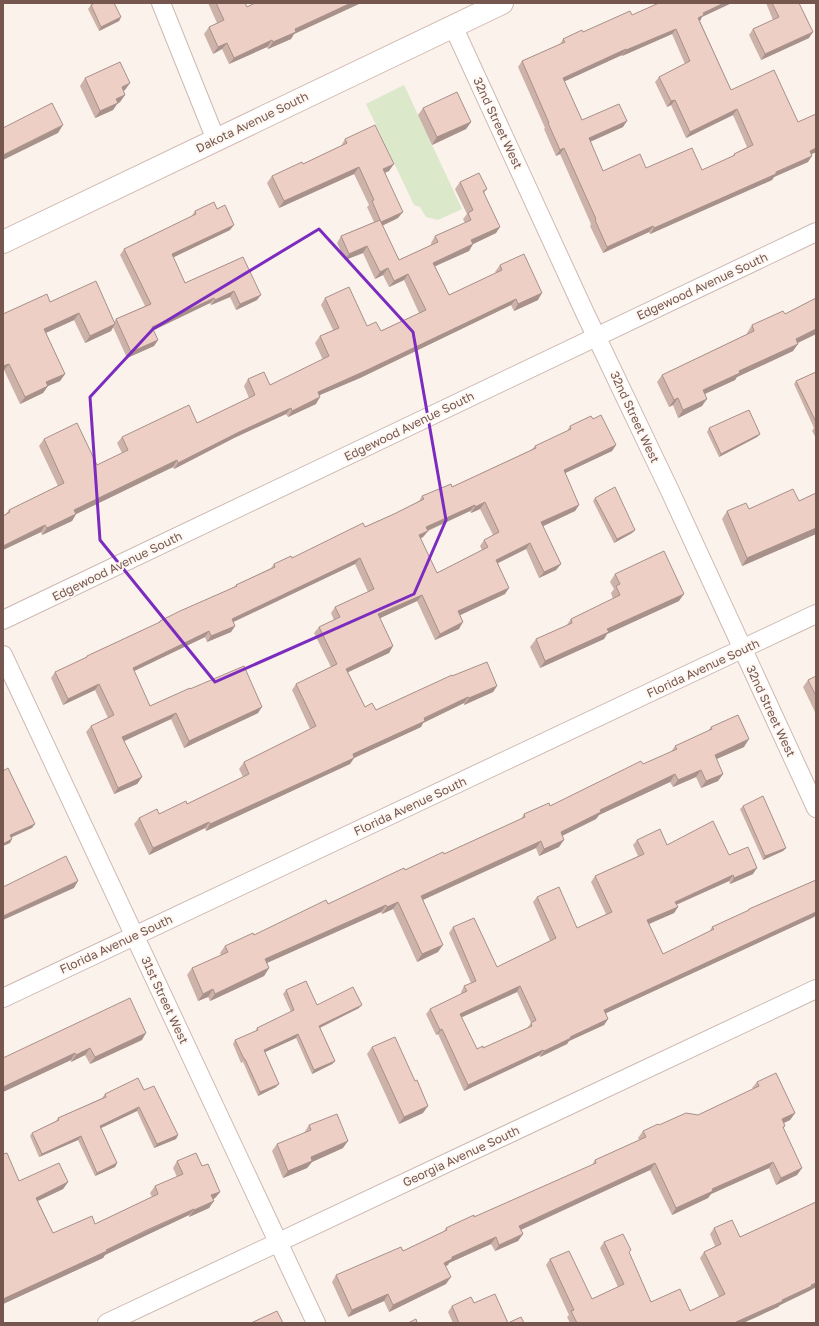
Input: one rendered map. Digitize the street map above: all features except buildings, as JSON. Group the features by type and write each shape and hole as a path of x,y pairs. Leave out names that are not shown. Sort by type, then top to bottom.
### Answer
{"street":[{"path":"161,3 216,140"},
{"name":"Dakota Avenue South","path":"3,242 502,3"},
{"name":"32nd Street West","path":"452,26 596,336 670,491 816,808"},
{"name":"Edgewood Avenue South","path":"3,620 816,232"},
{"name":"Florida Avenue South","path":"3,998 816,614"},
{"name":"31st Street West","path":"3,655 316,1323"},
{"name":"Georgia Avenue South","path":"106,1323 816,989"}],"highlighted area":[{"path":"319,229 413,332 446,520 414,594 215,682 100,540 90,397 153,329"}],"green space":[{"path":"404,85 462,209 438,220 426,217 420,207 414,205 366,104"}]}
